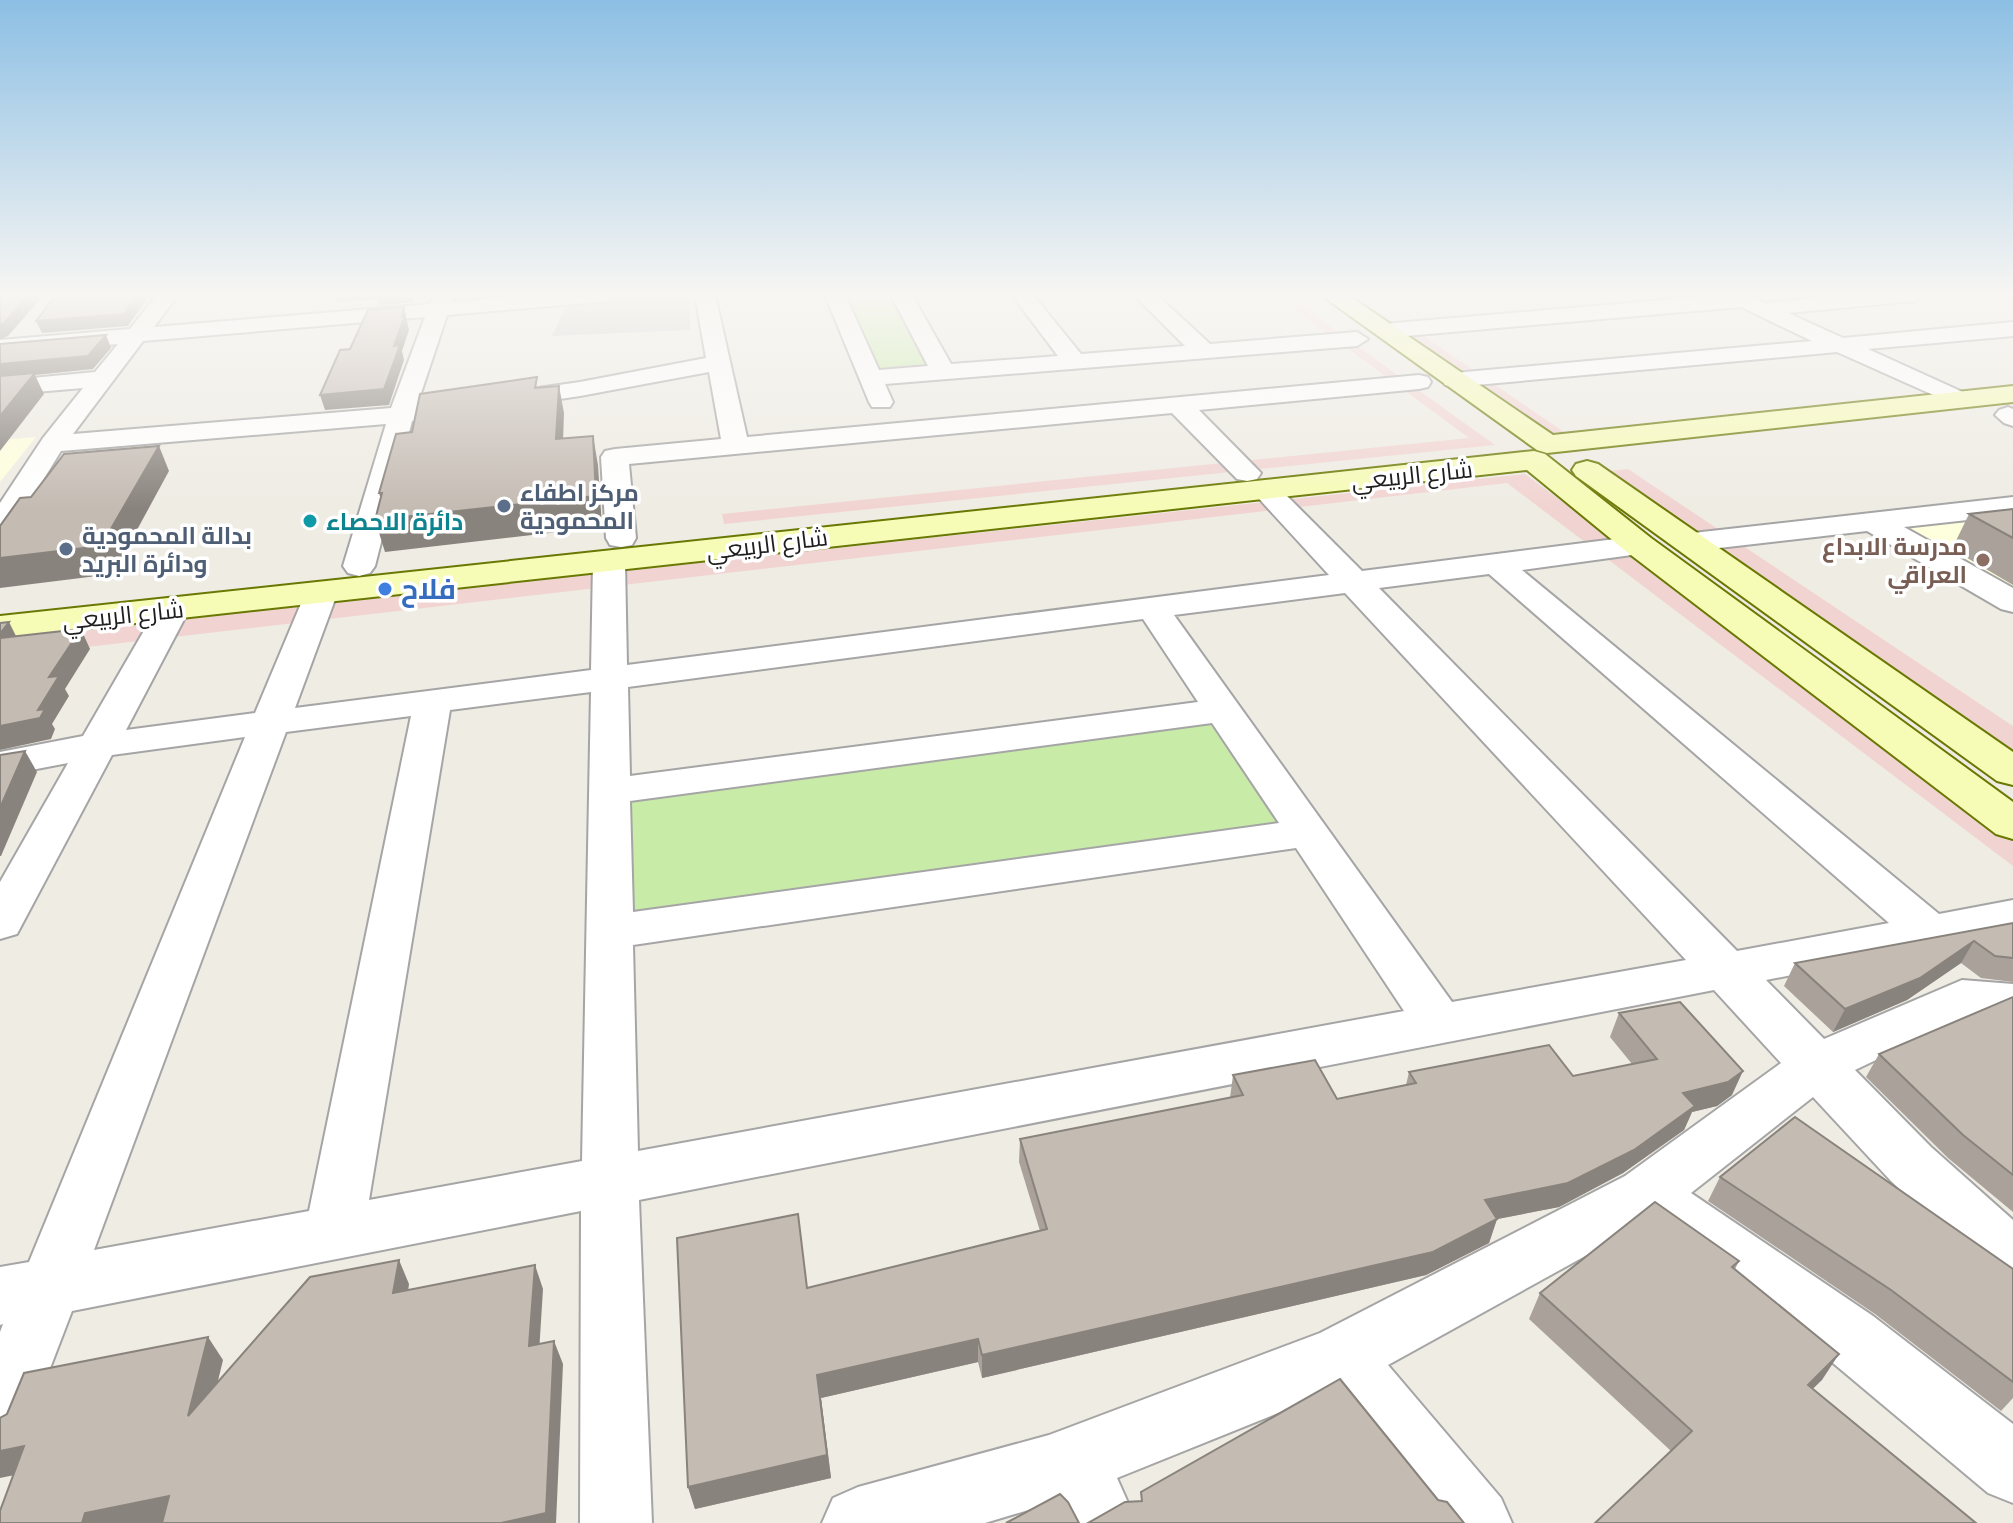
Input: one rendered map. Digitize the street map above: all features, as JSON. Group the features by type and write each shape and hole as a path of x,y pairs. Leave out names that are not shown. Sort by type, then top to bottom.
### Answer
{"street":[{"path":"0,526 52,444 112,366"},
{"path":"0,1413 25,1292 270,722 340,580 419,366"},
{"path":"52,444 401,415 580,389 703,366"},
{"path":"720,366 736,446"},
{"path":"864,366 894,432"},
{"path":"940,366 943,372"},
{"path":"869,378 1014,366"},
{"name":"شارع الربيعي","path":"1396,366 1693,542 2013,772"},
{"name":"شارع الربيعي","path":"1434,366 1541,452 1639,545 2013,824"},
{"path":"1454,380 1608,366"},
{"path":"1886,366 1958,399"},
{"path":"0,388 102,379"},
{"path":"616,1523 609,932 615,457 1419,382"},
{"name":"شارع الربيعي","path":"1541,452 1958,399 2012,410"},
{"path":"1178,404 1354,582 1911,1164 2013,1258"},
{"name":"شارع الربيعي","path":"0,603 340,580 1541,452 2012,410"},
{"path":"1693,542 2013,506"},
{"path":"1874,523 2013,602"},
{"path":"0,764 97,745 1639,545"},
{"name":"شارع الربيعي","path":"0,627 172,610 340,580 615,551"},
{"path":"1496,564 1930,932"},
{"path":"1152,608 1440,1024"},
{"path":"0,923 172,610"},
{"path":"334,1233 433,701"},
{"path":"611,791 1222,710"},
{"path":"609,932 1307,833"},
{"path":"25,1292 2013,916"},
{"path":"858,1523 1072,1461 1340,1357 1646,1194 1817,1065 1962,998 2003,999"},
{"path":"1646,1194 1850,1337 2013,1468"},
{"path":"1340,1357 1476,1523"},
{"path":"1072,1461 1101,1523"}],"shaded area":[{"path":"1371,366 1385,366 1495,445 724,524 722,514 1469,438"},
{"path":"1444,366 1467,366 1564,432 1544,433"},
{"path":"36,437 0,482 0,440"},
{"path":"1628,469 2013,726 2013,757 1601,472"},
{"path":"1525,474 2013,835 2013,866 1507,483 0,657 0,638"},
{"name":"مدرسة الابداع العراقي","path":"2013,514 2013,593 1894,528"}],"green space":[{"path":"864,366 940,366 943,372 869,378"},
{"path":"1222,710 1307,833 609,932 611,791"}],"building":[{"path":"333,366 392,366 384,389 320,395"},
{"path":"35,373 0,416 0,376"},
{"path":"537,377 535,388 559,386 556,439 593,436 596,496 375,520 382,493 379,493 396,434 412,432 420,394"},
{"path":"159,446 101,546 0,558 0,526 20,498 31,497 64,454"},
{"path":"2013,509 2013,538 1969,514"},
{"path":"9,622 0,634 0,623"},
{"path":"81,629 49,677 59,676 38,710 45,709 40,718 0,726 0,638"},
{"path":"25,751 0,808 0,755"},
{"path":"2013,923 2013,958 1995,956 1974,941 1920,978 1845,1009 1795,963"},
{"path":"2013,997 2013,1175 1963,1135 1879,1054"},
{"path":"1680,1002 1743,1071 1728,1082 1683,1093 1695,1106 1634,1150 1568,1183 1485,1200 1497,1219 1433,1252 982,1355 978,1339 817,1375 827,1455 688,1487 677,1238 798,1214 807,1288 1047,1229 1020,1139 1243,1095 1233,1075 1315,1060 1337,1099 1416,1083 1409,1072 1549,1045 1573,1076 1657,1059 1619,1013"},
{"path":"1795,1117 2013,1269 2013,1382 1891,1290 1720,1177"},
{"path":"1655,1202 1739,1261 1732,1267 1839,1354 1808,1385 1976,1523 1595,1523 1692,1431 1540,1293"},
{"path":"399,1260 393,1293 535,1265 529,1346 554,1341 546,1513 501,1523 162,1523 169,1496 85,1513 82,1523 0,1523 0,1511 24,1446 0,1451 0,1418 7,1414 24,1373 208,1337 188,1416 310,1277"},
{"path":"1340,1379 1438,1500 1447,1502 1464,1523 1088,1523 1125,1502 1142,1501 1141,1492"},
{"path":"1060,1494 1079,1523 1006,1523"}],"place":[{"name":"مركز اطفاء المحمودية","path":"504,506"},
{"name":"دائرة الاحصاء","path":"310,521"},
{"name":"بدالة المحمودية ودائرة البريد","path":"66,549"},
{"name":"مدرسة الابداع العراقي","path":"1983,560"},
{"name":"فلاح","path":"385,589"}]}
